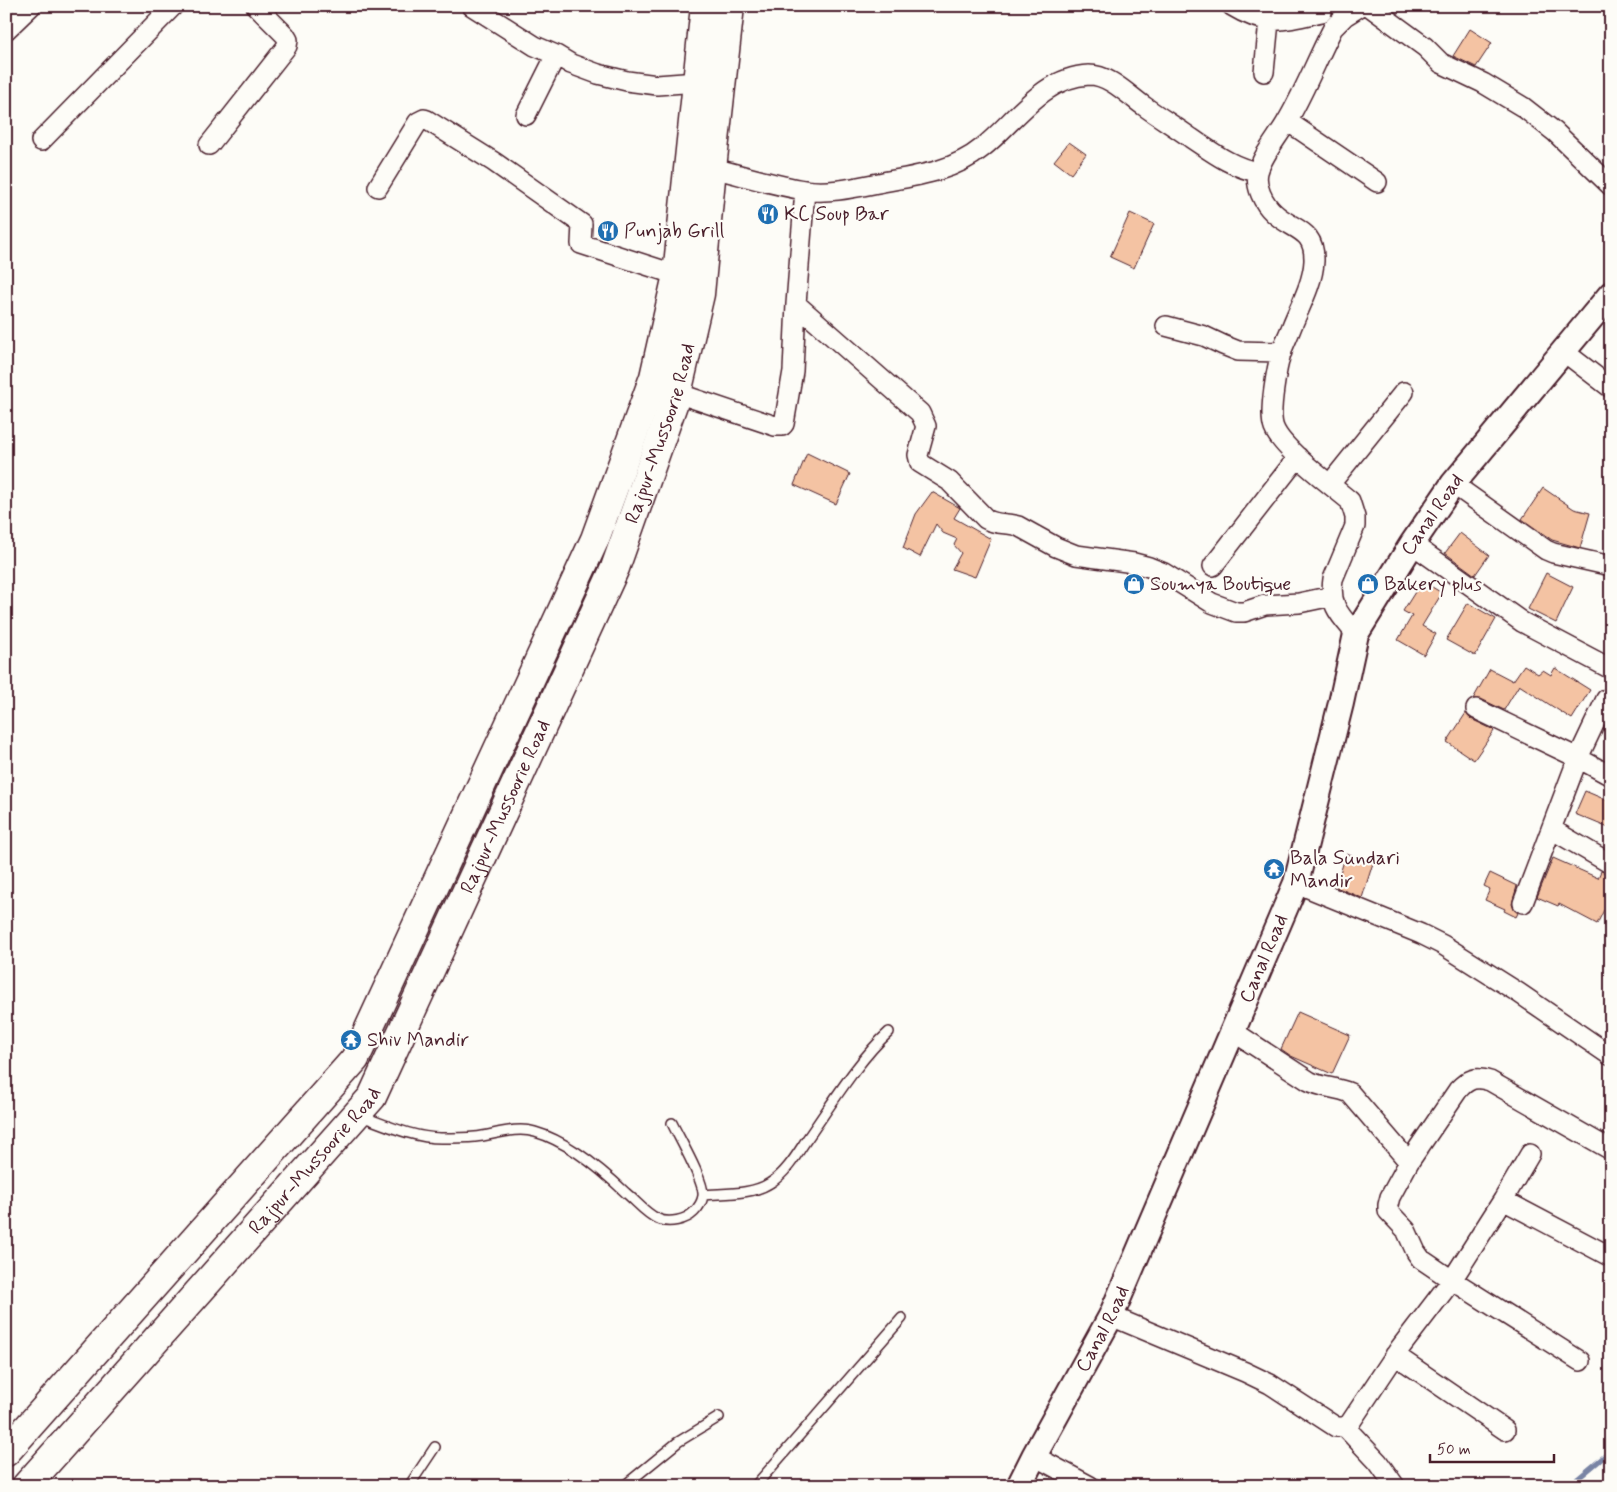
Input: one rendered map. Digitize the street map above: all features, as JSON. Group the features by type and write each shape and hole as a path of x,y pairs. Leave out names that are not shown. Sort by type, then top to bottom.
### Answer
{"main road":[{"name":"Rajpur-Mussoorie Road","path":"26,1486 372,1097 615,568 677,393 700,294 692,248 697,82 705,6"},
{"name":"Rajpur-Mussoorie Road","path":"6,1452 355,1059 595,539 654,377 677,275 692,248 712,168 730,6"}],"street":[{"path":"6,30 31,6"},
{"path":"42,141 173,6"},
{"path":"209,145 287,46 288,40 285,35 256,6"},
{"path":"472,6 535,46 598,74 627,81 657,85 697,82"},
{"path":"1232,6 1256,18 1269,21 1284,20 1319,9 1333,28"},
{"path":"1356,634 1337,612 1332,596 1333,579 1355,526 1355,518 1350,502 1298,457 1274,430 1272,406 1282,352 1304,297 1312,271 1313,249 1308,236 1267,206 1258,187 1258,172 1287,121 1333,28 1345,16 1361,6"},
{"path":"1369,6 1425,47 1441,63 1483,83 1523,107 1555,132 1611,186"},
{"path":"1264,72 1269,21"},
{"path":"526,115 556,55"},
{"path":"712,168 805,190 843,190 926,174 950,166 981,149 1023,108 1046,90 1067,80 1087,75 1112,82 1151,111 1226,161 1249,171 1258,172"},
{"path":"378,187 418,122 424,119 494,162 582,224 581,244 677,275"},
{"path":"1287,121 1377,182"},
{"path":"677,393 775,426 782,426 784,424 793,371 805,190"},
{"name":"Canal Road","path":"1019,1486 1111,1316 1192,1124 1234,1032 1296,883 1356,634 1412,544 1453,484 1611,294"},
{"path":"796,304 920,413 926,426 918,455 920,463 949,481 986,519 993,523 1016,525 1076,556 1134,563 1149,567 1164,573 1212,603 1236,612 1244,612 1265,605 1299,603 1332,596"},
{"path":"1166,326 1204,336 1238,351 1282,352"},
{"path":"1563,351 1611,388"},
{"path":"1330,484 1404,392"},
{"path":"1214,566 1298,457"},
{"path":"1453,484 1546,550 1611,566"},
{"path":"1412,544 1522,622 1611,668"},
{"path":"1523,903 1578,758 1609,695"},
{"path":"1476,709 1611,776"},
{"path":"1550,828 1611,864"},
{"path":"1296,883 1421,934 1443,945 1611,1056"},
{"path":"1234,1032 1309,1081 1350,1093 1409,1162"},
{"path":"1580,1361 1452,1280 1421,1258 1416,1252 1406,1230 1388,1211 1388,1202 1409,1162 1458,1090 1465,1082 1477,1078 1490,1081 1611,1150"},
{"path":"1111,1316 1254,1376 1270,1384 1336,1427 1344,1427 1350,1423 1395,1355 1452,1280 1530,1154"},
{"path":"1503,1200 1611,1257"},
{"path":"1395,1355 1505,1430"},
{"path":"1344,1427 1378,1462 1395,1486"},
{"path":"1034,1456 1090,1486"}],"lane":[{"path":"703,1195 740,1192 756,1189 771,1183 800,1149 868,1052 889,1032"},
{"path":"356,1115 419,1135 438,1138 474,1137 520,1130 546,1135 604,1172 658,1220 667,1221 678,1220 691,1215 697,1209 703,1195 701,1183 672,1123"},
{"path":"754,1486 902,1318"},
{"path":"624,1486 678,1442 719,1417"},
{"path":"409,1486 435,1447"}],"building":[{"path":"1470,29 1492,43 1476,67 1453,56"},
{"path":"1069,142 1086,154 1071,174 1054,161"},
{"path":"1130,213 1154,224 1134,268 1110,257"},
{"path":"807,453 850,474 836,504 794,485"},
{"path":"1543,488 1574,509 1590,513 1580,548 1552,540 1522,519"},
{"path":"932,492 960,508 954,518 991,539 975,577 952,569 961,553 954,545 957,539 943,533 936,524 920,557 903,548 916,514"},
{"path":"1460,533 1489,555 1475,575 1445,553"},
{"path":"1546,573 1573,587 1556,623 1528,609"},
{"path":"1422,581 1442,593 1422,626 1436,634 1424,655 1398,640 1412,616 1403,611"},
{"path":"1468,603 1496,619 1475,656 1446,640"},
{"path":"1524,665 1538,674 1543,670 1551,675 1555,668 1590,690 1572,719 1519,685 1504,710 1481,699 1473,699 1490,669 1513,681"},
{"path":"1466,713 1471,719 1494,731 1474,760 1447,742"},
{"path":"1585,791 1611,802 1611,829 1575,814"},
{"path":"1346,854 1373,863 1362,898 1336,887"},
{"path":"1553,858 1598,878 1601,871 1611,875 1611,913 1604,910 1597,924 1559,904 1558,906 1537,897"},
{"path":"1490,873 1517,886 1512,904 1514,910 1518,913 1516,917 1504,911 1505,909 1485,900 1490,889 1484,886"},
{"path":"1298,1012 1350,1035 1332,1074 1291,1056 1281,1049"}],"waterway":[{"path":"1569,1486 1611,1451"}],"place":[{"name":"KC Soup Bar","path":"768,214"},
{"name":"Punjab Grill","path":"608,231"},
{"name":"Soumya Boutique","path":"1134,584"},
{"name":"Bakery plus","path":"1368,584"},
{"name":"Bala Sundari Mandir","path":"1274,869"},
{"name":"Shiv Mandir","path":"351,1040"}]}
